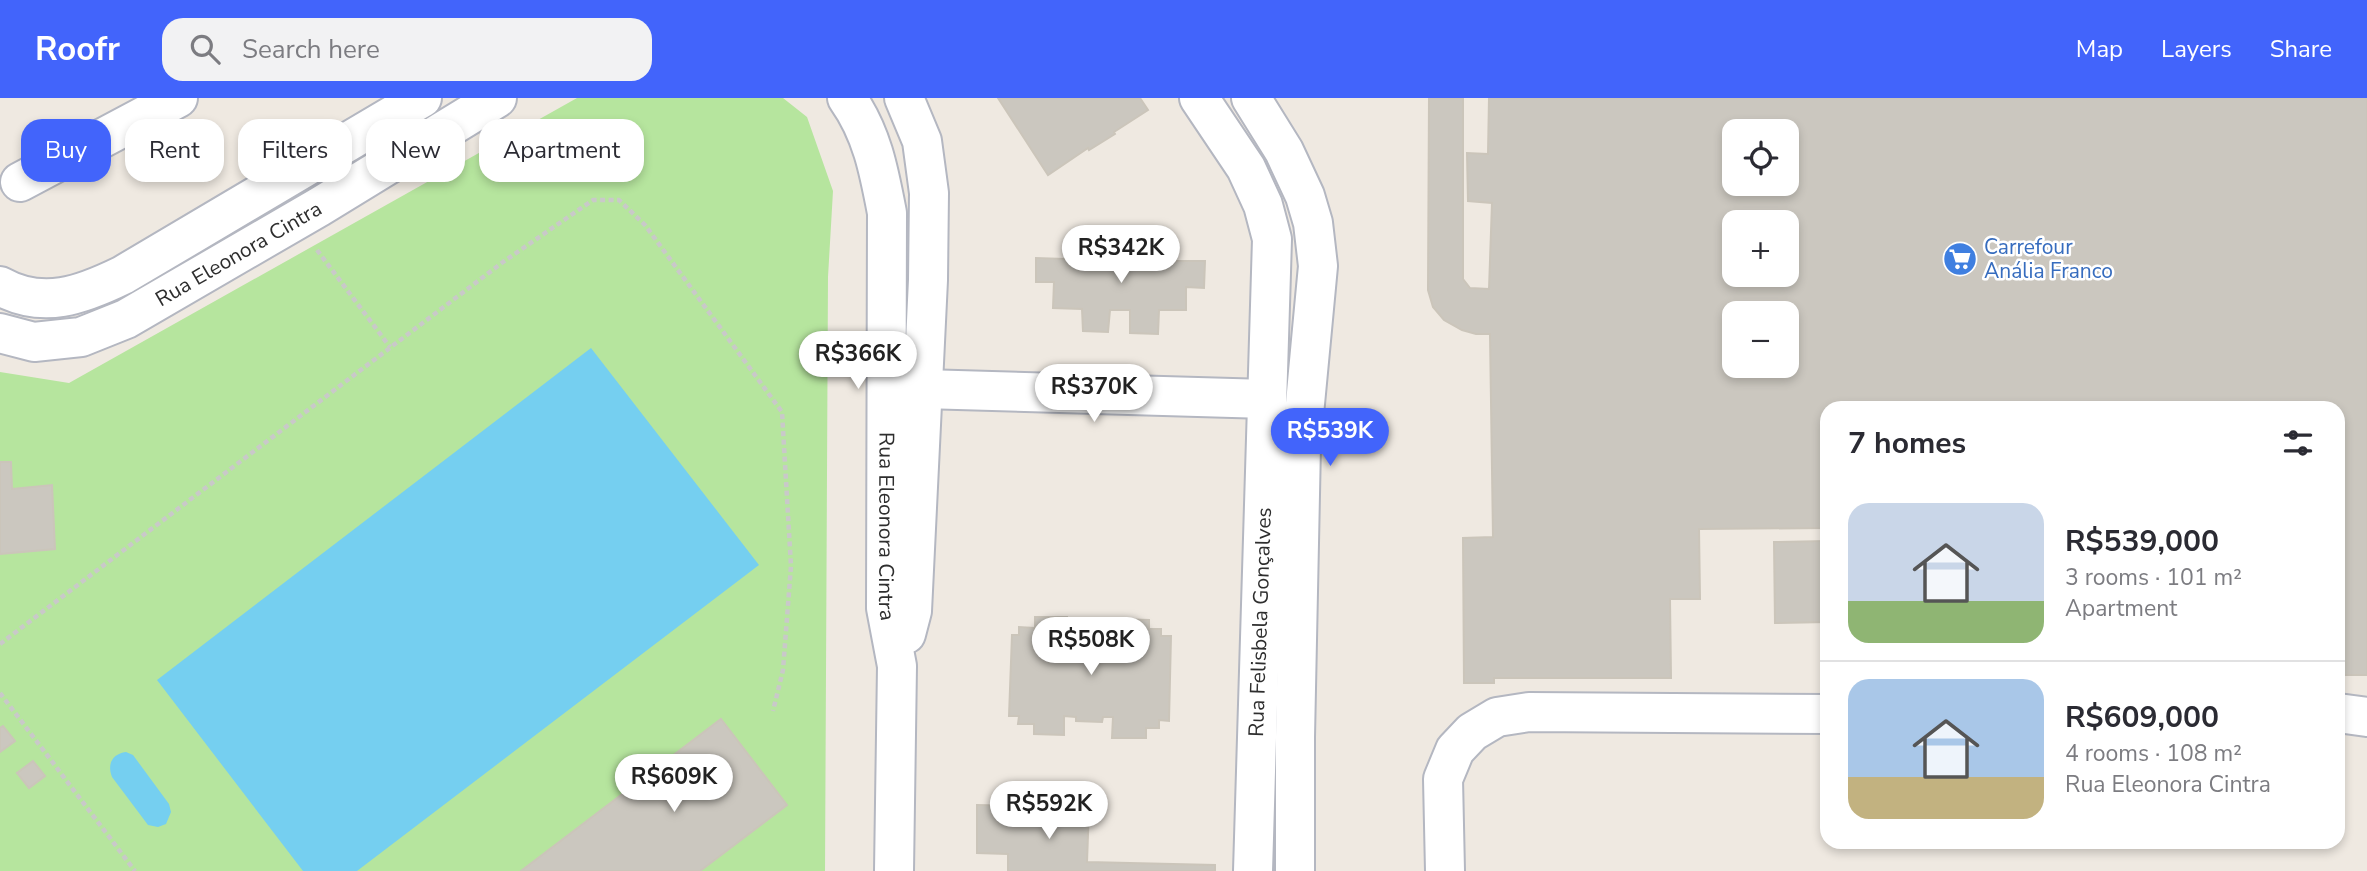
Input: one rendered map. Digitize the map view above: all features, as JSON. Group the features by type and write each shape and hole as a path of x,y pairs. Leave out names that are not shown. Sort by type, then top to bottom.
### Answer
{"street":[{"path":"20,182 178,98"},
{"name":"Rua Eleonora Cintra","path":"0,286 31,298 62,298 90,292 422,98"},
{"name":"Rua Eleonora Cintra","path":"0,333 34,342 82,337 125,319 295,221 497,98"},
{"name":"Rua Eleonora Cintra","path":"846,98 861,117 873,151 887,213 886,608 897,666 894,871"},
{"name":"Rua Eleonora Cintra","path":"897,666 912,611 929,193 922,141 904,98"},
{"name":"Rua Felisbela Gonçalves","path":"1199,98 1246,168 1263,205 1272,239 1253,871"},
{"name":"Rua Felisbela Gonçalves","path":"1251,98 1284,151 1305,197 1313,223 1318,266 1301,446 1295,871"},
{"path":"923,389 1267,399"},
{"path":"1445,871 1443,779 1455,750 1472,732 1497,717 1529,712 1820,714"},
{"path":"2345,714 2367,717"}],"path":[{"path":"0,644 503,262 593,200 619,200 645,225 782,412 791,566 783,670 773,711"},
{"path":"295,221 390,347"},
{"path":"0,693 135,871"}],"green space":[{"path":"577,98 783,98 807,117 833,191 828,277 825,871 0,871 0,372 69,383 427,182 465,182 465,161 479,153 479,182 644,182 644,119 540,119"}],"water":[{"path":"591,348 759,565 357,871 303,871 157,680"},
{"path":"126,752 133,755 169,804 171,812 166,824 158,827 148,825 112,777 112,760"}],"building":[{"path":"998,98 1140,98 1148,110 1114,132 1115,134 1089,150 1088,148 1048,175"},
{"path":"1429,98 1463,98 1463,279 1470,288 1489,289 1492,203 1468,201 1467,153 1488,154 1489,98 2367,98 2367,675 2345,675 2345,401 1820,401 1820,528 1699,529 1700,599 1670,599 1671,678 1494,678 1494,683 1464,683 1463,538 1493,537 1490,334 1462,330 1444,320 1433,307 1428,290"},
{"path":"1101,247 1142,247 1142,252 1175,253 1174,261 1205,261 1204,288 1186,287 1186,310 1159,310 1158,334 1130,333 1130,310 1110,310 1108,332 1083,331 1082,309 1053,308 1054,282 1036,282 1036,258 1065,259 1065,251 1101,252"},
{"path":"0,462 11,462 12,489 52,485 55,549 0,554"},
{"path":"1820,541 1820,622 1775,623 1774,542"},
{"path":"1035,617 1067,617 1067,638 1078,639 1078,632 1104,633 1103,639 1116,639 1117,619 1149,620 1149,629 1161,629 1161,636 1171,636 1169,721 1159,720 1159,728 1146,728 1146,738 1112,738 1113,717 1103,717 1102,722 1076,721 1076,717 1064,716 1064,735 1034,734 1034,724 1018,724 1019,716 1009,716 1012,635 1019,635 1019,627 1035,628"},
{"path":"721,719 787,805 700,871 521,871"},
{"path":"3,726 15,741 0,752 0,728"},
{"path":"33,761 45,776 29,788 17,773"},
{"path":"977,805 1089,808 1087,862 1215,865 1215,871 1008,871 1008,854 977,853"}],"place":[{"name":"Carrefour Anália Franco","path":"1960,259"}]}
